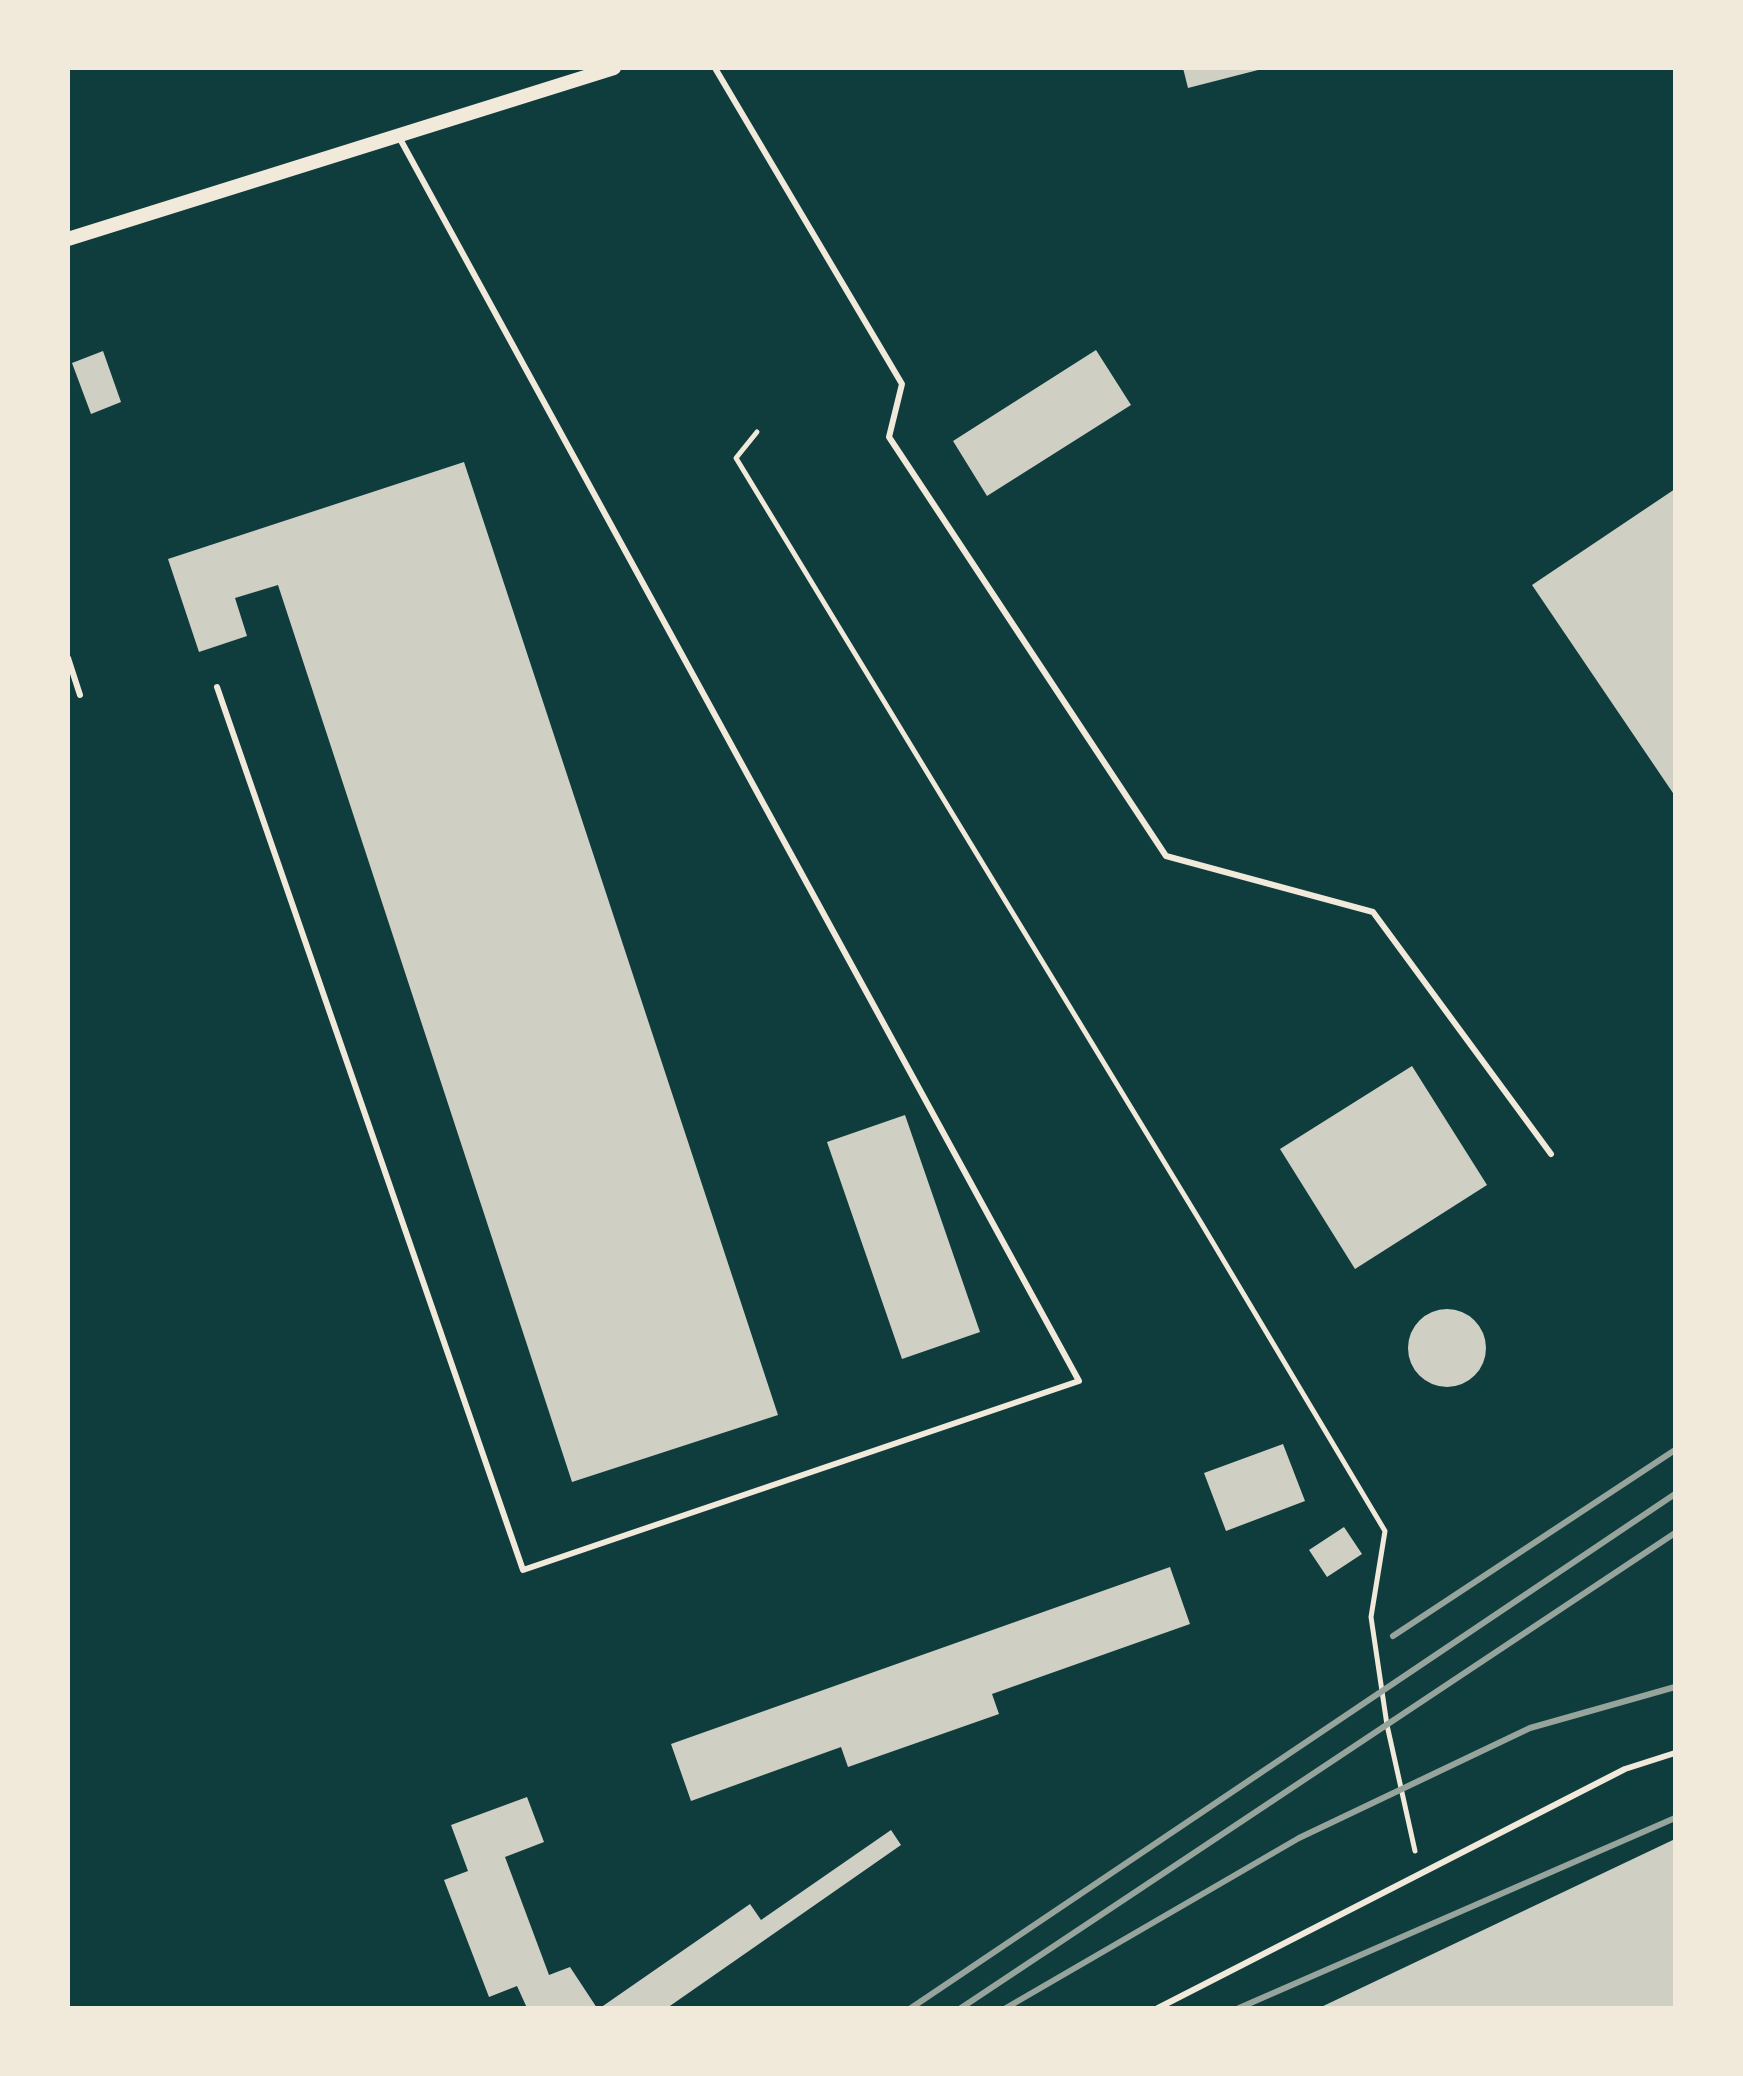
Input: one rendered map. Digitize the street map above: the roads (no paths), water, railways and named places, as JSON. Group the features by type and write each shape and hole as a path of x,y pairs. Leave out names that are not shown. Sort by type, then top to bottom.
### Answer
{"street":[{"path":"68,239 614,68"}],"lane":[{"path":"715,68 902,384 889,437 1166,856 1373,912 1551,1154"},
{"path":"217,687 523,1570 1079,1381 399,136"},
{"path":"68,658 80,695"},
{"path":"1158,2008 1625,1769 1675,1753"}],"railway":[{"path":"1393,1636 1675,1450"},
{"path":"911,2008 1675,1494"},
{"path":"961,2008 1675,1533"},
{"path":"1006,2008 1299,1838 1530,1728 1675,1687"},
{"path":"1239,2008 1675,1818"}]}
